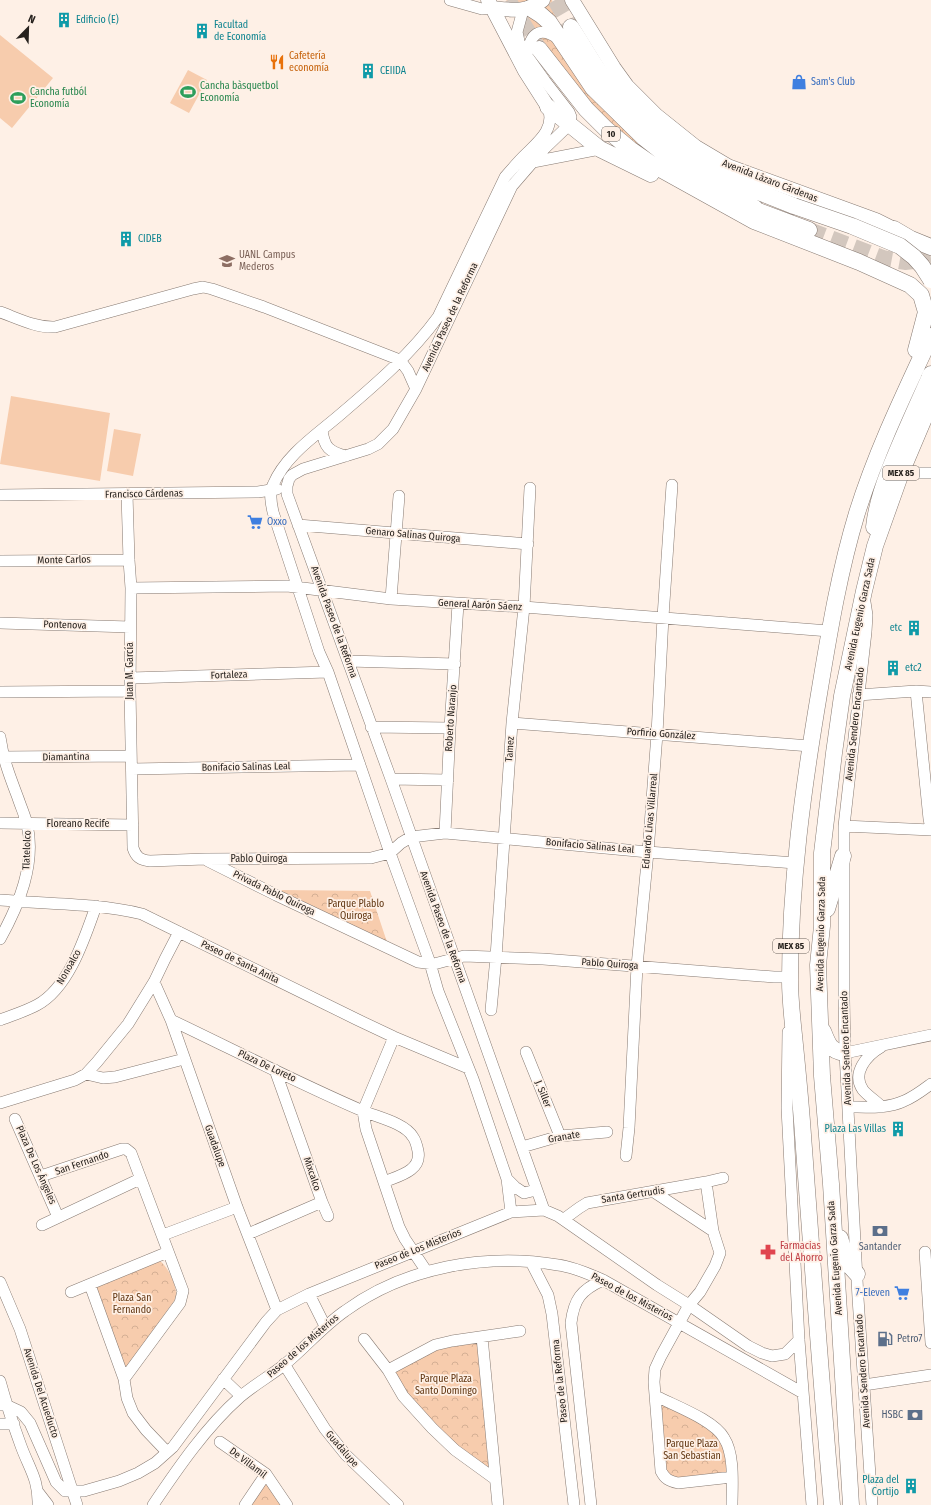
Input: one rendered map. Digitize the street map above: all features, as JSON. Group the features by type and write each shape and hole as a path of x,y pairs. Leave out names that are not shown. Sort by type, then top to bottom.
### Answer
{"highway":[{"path":"532,6 545,18 593,88 644,138 681,168 755,208 809,230"},
{"name":"Avenida Lázaro Cárdenas","path":"571,27 603,77 632,110 686,155 706,168"},
{"name":"10","path":"533,52 606,129 630,149 653,165 754,221 859,262"},
{"path":"549,110 600,149 695,196 727,207"},
{"path":"670,128 706,168 726,180 852,226 900,246 914,257 931,280"},
{"path":"705,195 755,208"},
{"path":"894,229 931,235"},
{"path":"894,229 931,248"},
{"path":"859,262 874,263 918,279 931,280"},
{"path":"859,262 910,285 921,294 924,302 926,318 901,400"},
{"name":"MEX 85","path":"832,1505 800,1088 790,994 795,863 802,796 810,746 830,631 846,554 857,513 872,471 901,400 931,336"},
{"path":"875,546 874,531 879,501 900,442 931,374"},
{"name":"Avenida Eugenio Garza Sada","path":"851,1505 832,1205 822,1076 818,965 822,926 822,853 842,696 864,591 875,546 901,473 931,402"},
{"path":"822,926 843,856"},
{"path":"821,1026 830,1047 837,1052 845,1053"},
{"path":"832,1205 837,1230 848,1264 857,1274"}],"main road":[{"name":"Avenida Lázaro Cárdenas","path":"572,0 618,74 645,104 670,128 696,147 728,166 876,220 894,229"},
{"path":"491,4 514,11 532,6"},
{"path":"491,4 525,71 549,110"}],"street":[{"path":"450,0 482,9 491,4"},
{"path":"532,6 517,36 520,46 533,52"},
{"path":"560,39 545,32 535,34 530,41 544,81 570,112 571,117 568,124"},
{"name":"Avenida Paseo de la Reforma","path":"511,1212 506,1179 468,1068 438,990 430,963 390,853 328,672 319,652 296,586 272,512 271,490 280,471 294,454 370,388 425,334 438,316 505,177 544,136 550,124 549,110"},
{"name":"Avenida Paseo de la Reforma","path":"544,1210 391,779 288,501 287,486 292,475 303,469 368,449 378,444 393,429 416,389 512,186 568,124"},
{"path":"533,162 600,149"},
{"path":"0,312 33,324 55,327 203,287 264,307 400,360 408,371 416,389"},
{"path":"322,430 327,447 337,454 346,456"},
{"path":"901,473 931,474"},
{"name":"Francisco Cárdenas","path":"0,495 258,492 287,486"},
{"name":"Eduardo Livas Villarreal","path":"626,1156 629,1128 637,966 657,734 662,618 672,486"},
{"name":"Tamez","path":"490,1010 496,958 512,723 524,607 530,488"},
{"name":"Juan M. García","path":"127,494 131,588 130,691 133,848"},
{"path":"391,599 399,496"},
{"name":"Genaro Salinas Quiroga","path":"298,525 528,544"},
{"name":"Monte Carlos","path":"0,561 129,560"},
{"name":"General Aarón Sáenz","path":"131,588 274,585 296,586 322,591 391,599 524,607 830,631"},
{"name":"Avenida Sendero Encantado","path":"864,591 867,615 866,632 844,826 843,856 845,1053 861,1355 872,1505"},
{"name":"Roberto Naranjo","path":"445,833 458,604"},
{"name":"Pontenova","path":"0,623 130,627"},
{"path":"348,661 455,664"},
{"name":"Fortaleza","path":"130,678 328,672"},
{"path":"0,692 130,691"},
{"path":"844,826 931,829 929,819 926,756 916,691"},
{"path":"858,695 916,691 931,692"},
{"name":"Porfirio González","path":"512,723 810,746"},
{"path":"371,727 450,728"},
{"name":"Tlatelolco","path":"0,737 2,757 27,824 29,846 27,870 19,902 0,939"},
{"name":"Diamantina","path":"2,757 131,756"},
{"name":"Bonifacio Salinas Leal","path":"132,769 360,765"},
{"path":"391,779 448,780"},
{"name":"Floreano Recife","path":"0,823 133,825"},
{"name":"Bonifacio Salinas Leal","path":"390,853 401,842 411,837 445,833 648,852 795,863"},
{"name":"Pablo Quiroga","path":"133,848 137,857 150,862 206,859 371,858 390,853"},
{"name":"Privada Pablo Quiroga","path":"206,859 407,958 418,962 430,963"},
{"name":"Paseo de Santa Anita","path":"0,900 96,906 122,909 142,914 394,1037 468,1068"},
{"name":"Nonoalco","path":"0,1020 39,1004 54,992 68,973 79,951 96,906"},
{"path":"0,1103 75,1080 86,1074 128,1024 154,982 164,959 179,932"},
{"name":"Pablo Quiroga","path":"430,963 434,964 464,956 543,959 790,977"},
{"name":"Guadalupe","path":"154,982 171,1020 237,1207 277,1310"},
{"path":"790,994 787,1044 787,1108 802,1393 812,1505"},
{"name":"Plaza De Loreto","path":"171,1020 362,1111 400,1126 412,1135 415,1140 419,1156 416,1165 413,1169 384,1182"},
{"path":"845,1053 931,1034"},
{"path":"394,1037 362,1111 366,1129 399,1227 405,1239 427,1272"},
{"path":"882,1106 863,1090 859,1075 865,1059 871,1052 885,1044"},
{"name":"J. Siller","path":"526,1052 560,1136"},
{"path":"86,1074 103,1078 114,1077 184,1059"},
{"name":"Mixcalco","path":"248,1234 322,1202 275,1070"},
{"path":"848,1107 882,1106 905,1101 931,1084"},
{"name":"Plaza De Los Ángeles","path":"15,1119 58,1216 140,1179"},
{"name":"Granate","path":"522,1147 560,1136 607,1132"},
{"name":"San Fernando","path":"41,1176 122,1149 129,1150 131,1153 140,1179"},
{"name":"Santa Gertrudis","path":"564,1220 587,1203 654,1192 723,1178"},
{"path":"124,1379 180,1303 183,1291 163,1235 140,1179"},
{"path":"506,1179 524,1193 536,1190"},
{"path":"706,1182 713,1231 720,1253 715,1266 689,1305 655,1369 654,1382 661,1471 665,1478 670,1482 678,1483 732,1477"},
{"path":"654,1192 713,1231"},
{"path":"322,1202 328,1216"},
{"path":"163,1235 237,1207"},
{"name":"Paseo de Los Misterios","path":"74,1492 84,1491 138,1473 155,1464 173,1447 266,1322 277,1310 309,1294 511,1212 544,1210 564,1220 657,1285 689,1305 748,1346 762,1353 772,1356 785,1354 799,1340"},
{"path":"42,1224 58,1216"},
{"path":"71,1292 168,1252"},
{"path":"925,1252 931,1343"},
{"name":"Paseo de los Misterios","path":"153,1505 173,1476 223,1413 241,1396 284,1364 325,1326 346,1310 370,1295 399,1282 448,1266 470,1263 531,1262 558,1265 581,1271 603,1280 802,1393"},
{"name":"Paseo de la Reforma","path":"531,1262 548,1295 552,1314 574,1505"},
{"name":"Paseo de la Reforma","path":"591,1505 571,1323 576,1302 583,1291 603,1280"},
{"name":"Avenida Del Acueducto","path":"0,1282 20,1329 77,1505"},
{"path":"90,1285 124,1379 127,1398 133,1413 146,1430 167,1452"},
{"path":"309,1294 325,1326"},
{"path":"388,1370 435,1345 520,1331"},
{"path":"482,1337 494,1479 498,1505"},
{"path":"364,1339 388,1370 403,1396 432,1428 455,1450 494,1479"},
{"name":"Guadalupe","path":"284,1364 325,1429 342,1450 377,1487 398,1505"},
{"path":"864,1385 931,1375"},
{"path":"223,1379 241,1396"},
{"path":"0,1381 3,1405 14,1424 21,1447 34,1477 43,1504"},
{"path":"656,1396 712,1424 725,1438 729,1449 732,1477 732,1505"},
{"path":"3,1405 22,1412 30,1423 56,1482 60,1488 65,1491 74,1492"},
{"path":"0,1424 14,1424"},
{"name":"De Villamil","path":"220,1442 266,1474 287,1505"},
{"path":"245,1505 266,1474"}],"green space":[{"path":"506,0 552,0 561,36 696,181 649,153 625,136 590,105 561,68 546,44"},
{"name":"Cancha futból Economía","path":"0,35 53,78 12,128 0,118"},
{"name":"Cancha bàsquetbol Economía","path":"188,70 207,80 189,113 170,103"},
{"path":"11,396 110,413 100,481 0,464"},
{"path":"114,429 141,434 133,476 107,471"},
{"name":"Parque Plablo Quiroga","path":"281,890 370,891 389,948 279,894"},
{"name":"Plaza San Fernando","path":"158,1260 165,1266 171,1275 175,1286 176,1297 127,1367 123,1366 93,1286"},
{"name":"Parque Plaza Santo Domingo","path":"482,1337 495,1479 455,1450 388,1370 421,1352"},
{"name":"Parque Plaza San Sebastian","path":"656,1396 719,1431 732,1477 665,1478"},
{"path":"266,1474 287,1505 245,1505"}],"tunnel":[{"path":"508,0 539,49"},
{"path":"555,0 571,27"},
{"path":"809,230 883,258 905,262 931,259"}],"place":[{"name":"Edificio (E)","path":"64,20"},
{"name":"Facultad de Economía","path":"202,31"},
{"name":"Cafetería economía","path":"277,62"},
{"name":"CEIIDA","path":"368,71"},
{"name":"Sam's Club","path":"799,82"},
{"name":"Cancha bàsquetbol Economía","path":"188,92"},
{"name":"Cancha futból Economía","path":"18,98"},
{"name":"CIDEB","path":"126,239"},
{"name":"UANL Campus Mederos","path":"227,261"},
{"name":"Oxxo","path":"255,522"},
{"name":"etc","path":"914,628"},
{"name":"etc2","path":"893,668"},
{"name":"Plaza Las Villas","path":"898,1129"},
{"name":"Santander","path":"880,1231"},
{"name":"Farmacias del Ahorro","path":"768,1252"},
{"name":"7-Eleven","path":"902,1293"},
{"name":"Petro7","path":"885,1339"},
{"name":"HSBC","path":"915,1415"},
{"name":"Plaza del Cortijo","path":"911,1486"}]}
